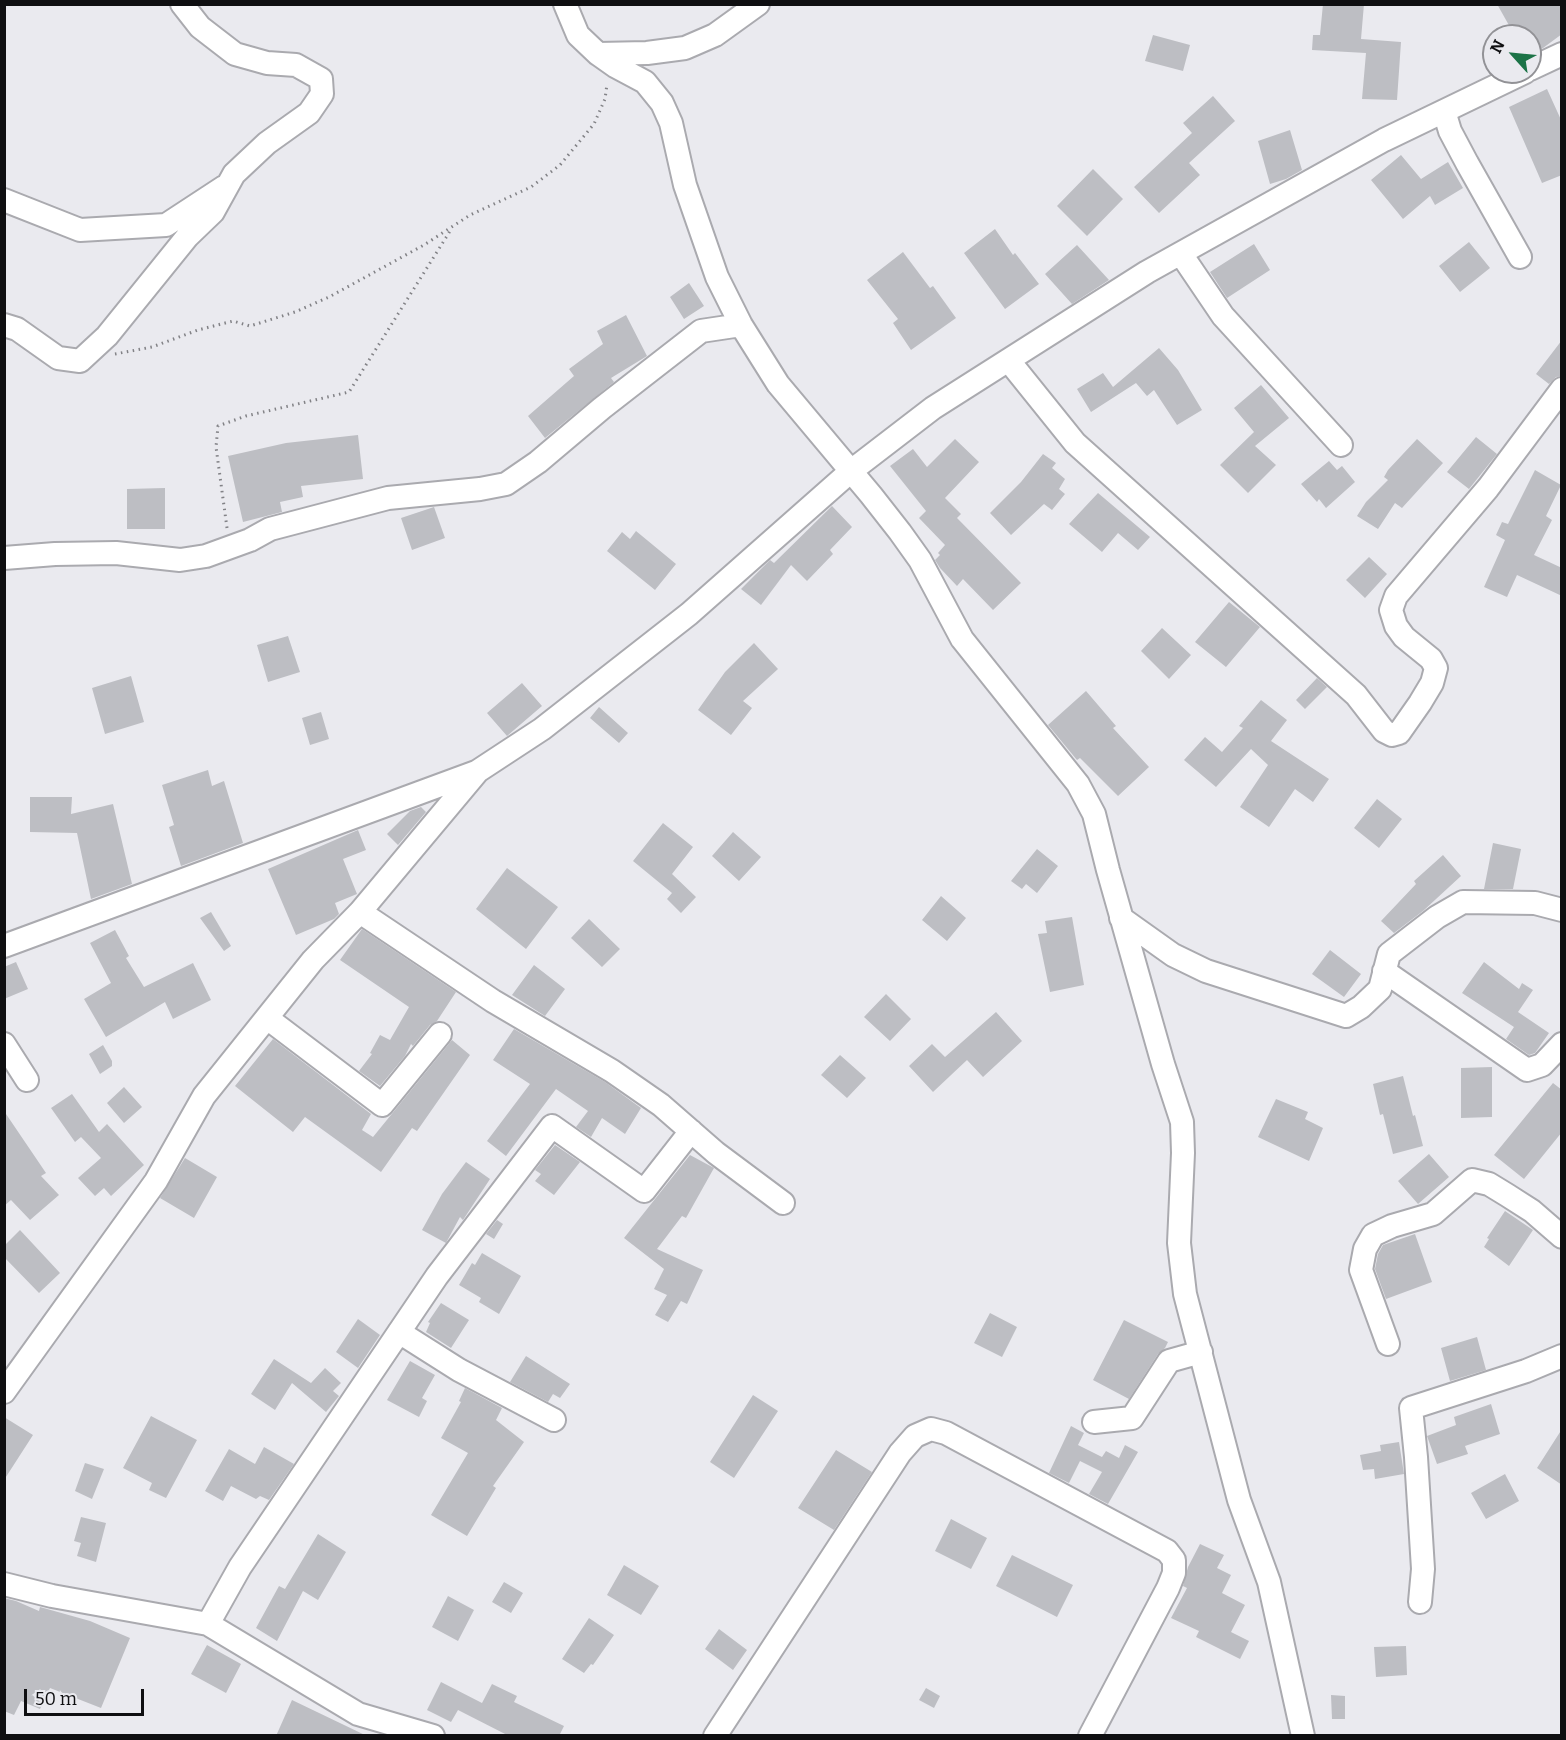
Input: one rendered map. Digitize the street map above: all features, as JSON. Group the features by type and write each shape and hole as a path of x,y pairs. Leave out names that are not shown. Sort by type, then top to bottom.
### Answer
{"street":[{"path":"4,324 17,329 58,358 80,361 107,336 187,237 213,212 234,174 267,143 309,113 322,94 321,79 296,65 267,63 235,54 200,27 182,4"},
{"path":"565,4 578,35 615,66 645,82 662,103 671,123 685,184 717,277 741,325 778,384 871,495 920,560 962,639 1078,784 1094,814 1121,918 1182,1122 1179,1243 1185,1294 1239,1500 1269,1582 1303,1736"},
{"path":"598,54 647,53 685,48 715,35 758,4"},
{"path":"1542,63 1562,54"},
{"path":"4,946 478,771 542,729 689,614 851,471 933,408 1147,272 1384,140 1500,84"},
{"path":"1444,111 1450,130 1467,163 1520,257"},
{"path":"4,200 80,230 166,225 228,184"},
{"path":"1181,254 1223,316 1341,445"},
{"path":"4,558 116,553 180,560 206,556 270,529 388,498 480,489 506,484 538,462 602,408 701,331 741,325"},
{"path":"1009,361 1075,443 1356,695 1384,731 1392,735 1399,733 1420,702 1432,683 1436,668 1431,659 1404,637 1396,626 1391,610 1396,596 1488,488 1562,389"},
{"path":"4,1392 156,1181 204,1096 313,960 360,912 478,771"},
{"path":"1121,918 1173,955 1206,971 1347,1016 1380,988 1389,954 1437,917 1463,902 1535,903 1562,910"},
{"path":"360,912 493,1001 612,1071 661,1105 716,1153 783,1203"},
{"path":"1384,971 1527,1070 1542,1065 1562,1044"},
{"path":"267,1018 382,1105 440,1034"},
{"path":"4,1044 27,1080"},
{"path":"208,1624 240,1567 437,1276 552,1126 644,1191 691,1131"},
{"path":"1388,1344 1361,1270 1365,1249 1373,1235 1392,1226 1433,1214 1472,1180 1489,1184 1508,1195 1532,1211 1562,1237"},
{"path":"399,1332 459,1370 554,1420"},
{"path":"1094,1422 1132,1418 1169,1362 1201,1352"},
{"path":"1420,1602 1423,1569 1411,1408 1526,1371 1562,1356"},
{"path":"715,1736 900,1453 915,1436 931,1429 946,1433 1167,1551 1174,1560 1174,1573 1168,1588 1090,1736"},
{"path":"4,1584 52,1596 208,1624 358,1713 434,1736"}],"path":[{"path":"111,355 152,347 198,330 233,321 250,326 295,312 329,297 424,245 470,215 531,188 560,165 594,124 605,99 607,79 598,54"},
{"path":"229,547 216,447 218,426 246,416 349,392 453,226"}],"building":[{"path":"1323,4 1364,4 1361,39 1401,42 1397,100 1362,99 1366,53 1312,50 1313,35 1320,35"},
{"path":"1497,4 1562,4 1562,34 1542,48 1542,24 1508,24"},
{"path":"1153,35 1190,45 1183,71 1145,61"},
{"path":"1547,89 1562,122 1562,175 1542,183 1509,107"},
{"path":"1213,96 1235,121 1189,163 1200,175 1159,213 1134,187 1192,133 1183,123"},
{"path":"1290,130 1302,170 1286,179 1270,184 1258,141"},
{"path":"1401,155 1421,179 1448,162 1463,188 1435,205 1430,196 1403,219 1371,180"},
{"path":"1093,169 1123,199 1087,236 1057,206"},
{"path":"995,229 1013,255 1015,253 1039,284 1005,309 964,253"},
{"path":"1469,242 1490,268 1460,292 1439,266"},
{"path":"1254,244 1270,270 1227,298 1210,272"},
{"path":"1077,245 1109,280 1072,304 1045,274"},
{"path":"903,252 930,288 933,286 956,318 911,350 893,323 898,319 867,280"},
{"path":"689,283 704,306 684,319 670,297"},
{"path":"626,315 647,356 611,378 614,382 545,438 528,416 574,376 569,369 603,344 597,331"},
{"path":"1562,340 1562,376 1556,377 1549,384 1536,374"},
{"path":"1159,348 1178,370 1202,410 1177,425 1154,390 1147,396 1136,383 1091,412 1077,389 1103,373 1113,387"},
{"path":"1261,385 1289,418 1255,446 1276,465 1248,493 1220,465 1254,432 1234,408"},
{"path":"358,435 363,479 301,486 303,497 280,502 282,512 243,522 228,456 286,443"},
{"path":"1476,437 1497,454 1469,489 1447,472"},
{"path":"955,439 979,462 945,498 961,514 957,518 1021,583 993,610 963,579 957,586 940,568 935,560 945,545 919,518 926,511 890,466 913,449 927,467"},
{"path":"1417,439 1443,463 1402,508 1395,503 1378,529 1357,516 1366,502 1388,480 1384,477 1388,470"},
{"path":"1043,454 1056,463 1052,468 1065,479 1059,489 1065,494 1052,510 1044,504 1011,535 990,513 1021,482"},
{"path":"1329,461 1337,470 1342,466 1355,482 1326,508 1319,499 1317,502 1301,484"},
{"path":"1535,470 1561,485 1546,516 1552,520 1534,555 1562,568 1562,596 1517,575 1507,597 1484,587 1505,540 1496,535 1502,522 1508,524"},
{"path":"165,488 165,529 127,529 127,489"},
{"path":"1098,493 1150,537 1138,550 1118,533 1102,552 1069,524"},
{"path":"832,506 852,527 830,550 833,554 807,581 791,565 761,605 741,589 770,560 774,563"},
{"path":"434,507 445,538 412,550 401,518"},
{"path":"636,531 676,564 655,590 607,551 622,532 630,539"},
{"path":"1369,557 1387,574 1365,598 1346,580"},
{"path":"1229,602 1260,627 1226,667 1195,642"},
{"path":"1162,628 1191,655 1169,679 1141,651"},
{"path":"288,636 300,672 268,682 257,645"},
{"path":"754,643 778,669 743,701 752,708 731,735 698,710 725,672"},
{"path":"131,676 144,722 105,734 92,688"},
{"path":"1317,678 1327,687 1305,709 1296,700"},
{"path":"522,683 542,706 507,736 487,713"},
{"path":"1086,691 1116,726 1113,728 1149,767 1118,796 1080,758 1077,760 1048,725"},
{"path":"1261,700 1287,720 1271,741 1329,779 1313,802 1295,789 1269,827 1240,807 1268,765 1251,749 1216,787 1184,760 1205,737 1222,752 1243,728 1239,726"},
{"path":"599,707 628,733 619,743 590,718"},
{"path":"321,712 329,739 310,745 302,718"},
{"path":"208,770 212,786 224,781 243,843 181,866 169,827 174,825 162,785"},
{"path":"30,797 72,797 71,814 113,804 132,884 91,899 77,833 30,832"},
{"path":"1377,799 1402,819 1379,848 1354,828"},
{"path":"421,807 426,812 398,845 387,834 410,811"},
{"path":"663,823 693,847 672,874 696,897 681,913 667,899 672,893 633,861"},
{"path":"358,830 366,850 343,859 357,894 335,903 339,914 334,919 296,935 268,869"},
{"path":"733,832 761,857 739,881 712,856"},
{"path":"1493,843 1521,849 1513,889 1484,889"},
{"path":"1037,849 1058,866 1037,893 1026,884 1022,889 1011,881"},
{"path":"1443,855 1461,876 1423,911 1394,933 1381,921 1416,884 1414,881"},
{"path":"507,868 558,907 526,949 476,909"},
{"path":"941,896 966,918 947,941 922,920"},
{"path":"211,912 231,946 224,951 200,918"},
{"path":"1072,917 1084,985 1050,992 1038,934 1047,933 1045,921"},
{"path":"589,919 620,949 602,967 571,938"},
{"path":"362,929 456,992 437,1021 430,1025 413,1046 411,1044 405,1056 380,1086 359,1071 372,1054 370,1053 380,1035 390,1040 409,1007 340,960"},
{"path":"115,930 129,956 126,958 144,987 193,963 211,1000 173,1019 165,1002 106,1037 84,999 111,983 90,943"},
{"path":"1330,950 1361,974 1344,997 1312,974"},
{"path":"16,962 28,989 4,999 4,967"},
{"path":"1484,962 1519,989 1522,983 1533,990 1518,1012 1549,1033 1535,1053 1529,1055 1506,1039 1514,1027 1462,993"},
{"path":"534,965 565,989 545,1016 512,995"},
{"path":"886,994 911,1019 890,1041 864,1017"},
{"path":"996,1012 1022,1041 983,1077 967,1060 933,1092 909,1066 932,1044 945,1057"},
{"path":"514,1029 605,1082 641,1108 625,1134 602,1118 591,1137 576,1127 588,1111 556,1089 506,1156 487,1141 530,1084 493,1060"},
{"path":"273,1039 371,1114 362,1130 373,1137 452,1040 470,1055 417,1131 412,1128 381,1172 305,1117 293,1132 235,1086"},
{"path":"103,1045 112,1061 112,1066 100,1074 89,1054"},
{"path":"840,1055 866,1078 847,1098 821,1075"},
{"path":"1492,1067 1492,1117 1461,1118 1461,1068"},
{"path":"1403,1076 1423,1146 1393,1154 1373,1084"},
{"path":"1553,1083 1562,1090 1562,1132 1524,1179 1494,1155"},
{"path":"124,1087 142,1107 124,1123 107,1103"},
{"path":"72,1094 99,1132 107,1124 144,1165 111,1196 104,1188 95,1196 78,1178 101,1158 81,1137 75,1142 51,1108"},
{"path":"1276,1099 1308,1112 1305,1119 1323,1128 1309,1161 1258,1137"},
{"path":"4,1111 46,1173 41,1176 59,1195 30,1220 11,1200 4,1206"},
{"path":"555,1145 580,1162 554,1195 535,1181 541,1174 535,1170"},
{"path":"1429,1154 1449,1177 1418,1204 1398,1181"},
{"path":"690,1155 714,1168 686,1218 682,1216 657,1249 703,1270 687,1304 681,1301 668,1322 655,1315 667,1295 654,1289 664,1269 624,1238"},
{"path":"185,1158 217,1177 194,1218 160,1198"},
{"path":"466,1162 490,1179 463,1220 460,1217 446,1243 422,1230 442,1194"},
{"path":"1505,1211 1533,1230 1509,1266 1484,1247 1489,1239 1487,1238"},
{"path":"497,1220 503,1224 494,1239 486,1234"},
{"path":"20,1230 60,1273 39,1293 4,1257 4,1246"},
{"path":"1415,1234 1432,1282 1386,1299 1375,1269 1378,1254 1383,1245"},
{"path":"482,1253 521,1276 499,1314 479,1302 481,1298 459,1285 472,1263 475,1265"},
{"path":"441,1303 469,1320 451,1348 426,1332 430,1323 428,1322"},
{"path":"990,1313 1017,1327 1002,1357 974,1343"},
{"path":"358,1319 380,1335 358,1368 336,1352"},
{"path":"1124,1320 1168,1342 1129,1399 1093,1380"},
{"path":"1477,1337 1486,1370 1450,1381 1441,1348"},
{"path":"526,1356 570,1384 560,1398 553,1394 548,1402 510,1382"},
{"path":"274,1359 311,1383 325,1368 341,1383 333,1391 339,1396 326,1412 292,1383 275,1410 251,1394"},
{"path":"410,1361 435,1375 422,1398 427,1401 419,1417 387,1400"},
{"path":"465,1388 502,1408 496,1420 524,1442 493,1486 496,1488 467,1536 431,1515 468,1453 441,1438 461,1402 459,1401"},
{"path":"753,1395 778,1411 734,1478 710,1462"},
{"path":"1491,1404 1500,1434 1465,1446 1468,1454 1437,1464 1427,1436 1456,1425 1454,1417"},
{"path":"151,1416 197,1440 166,1498 149,1490 152,1483 123,1468"},
{"path":"4,1417 33,1435 4,1480"},
{"path":"1071,1426 1084,1433 1078,1445 1102,1457 1106,1451 1119,1458 1125,1445 1138,1452 1108,1504 1089,1494 1102,1472 1080,1461 1069,1483 1049,1473"},
{"path":"1562,1429 1562,1485 1537,1468"},
{"path":"1399,1442 1404,1474 1375,1479 1374,1469 1363,1470 1360,1455 1381,1451 1380,1445"},
{"path":"264,1447 294,1464 269,1500 260,1496 256,1499 231,1486 223,1501 205,1491 229,1449 255,1464"},
{"path":"836,1450 872,1472 834,1530 798,1508"},
{"path":"85,1463 104,1469 92,1499 75,1491"},
{"path":"1505,1474 1519,1501 1486,1519 1471,1493"},
{"path":"81,1517 106,1523 96,1562 77,1556 81,1543 74,1541"},
{"path":"951,1519 987,1538 971,1569 935,1551"},
{"path":"318,1534 346,1552 318,1600 303,1591 277,1641 256,1628 279,1586 285,1589"},
{"path":"1200,1544 1224,1555 1217,1568 1231,1575 1222,1593 1245,1605 1231,1632 1249,1641 1240,1659 1196,1637 1199,1631 1171,1618 1187,1588 1183,1586 1188,1567"},
{"path":"1012,1555 1073,1585 1057,1617 996,1586"},
{"path":"624,1565 659,1586 641,1615 607,1595"},
{"path":"504,1582 523,1593 511,1613 492,1602"},
{"path":"448,1596 474,1610 458,1641 432,1627"},
{"path":"4,1598 39,1611 40,1607 90,1621 130,1638 101,1708 50,1688 40,1709 21,1701 14,1715 4,1711"},
{"path":"589,1618 614,1635 593,1665 591,1664 584,1673 562,1659"},
{"path":"719,1629 747,1650 733,1670 705,1649"},
{"path":"207,1645 241,1664 226,1693 191,1674"},
{"path":"1406,1646 1407,1675 1376,1677 1374,1647"},
{"path":"441,1682 482,1703 492,1684 517,1696 514,1702 564,1726 559,1736 509,1736 458,1710 451,1722 427,1710"},
{"path":"926,1688 940,1696 934,1708 919,1700"},
{"path":"1331,1695 1345,1696 1345,1719 1332,1719"},
{"path":"292,1700 367,1736 276,1736"}]}
